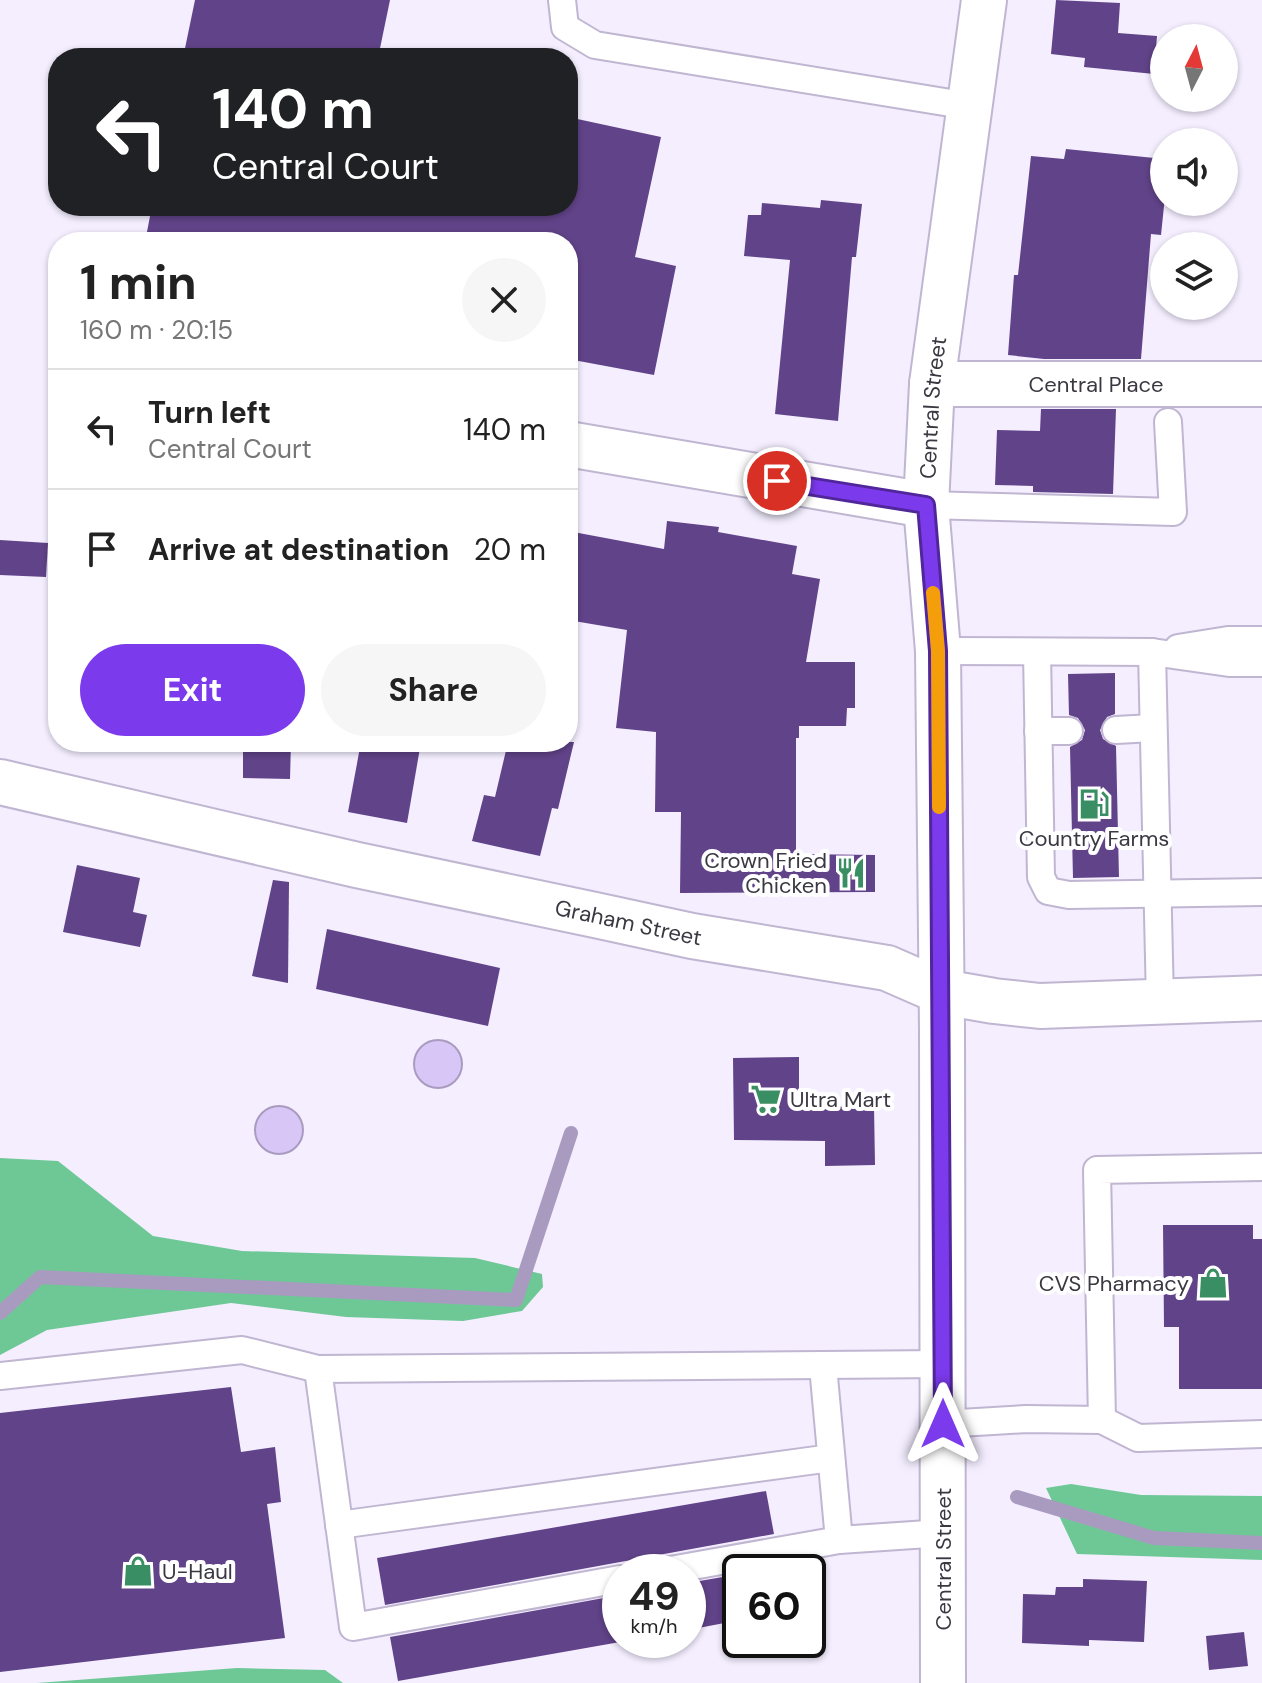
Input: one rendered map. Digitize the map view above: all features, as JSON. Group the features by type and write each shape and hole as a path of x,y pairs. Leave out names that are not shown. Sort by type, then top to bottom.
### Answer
{"street":[{"name":"Central Street","path":"943,1683 938,651 926,505 932,384 984,0"},
{"name":"Central Place","path":"932,384 1262,384"},
{"path":"578,446 926,505"},
{"name":"Graham Street","path":"0,782 357,865 692,936 887,968 942,992 1040,1006 1262,998"}],"lane":[{"path":"562,0 565,27 595,45 969,106"},
{"path":"926,505 1173,512 1168,422"},
{"path":"1152,652 1228,640 1262,640"},
{"path":"938,651 1152,652 1229,663 1262,663"},
{"path":"1037,652 1041,877 1048,891 1069,895 1262,892"},
{"path":"1152,652 1160,1002"},
{"path":"1116,730 1153,728"},
{"path":"1038,731 1069,731"},
{"path":"1102,1420 1097,1170 1262,1167"},
{"path":"0,1376 242,1350 318,1369 943,1364"},
{"path":"823,1366 839,1540"},
{"path":"318,1369 353,1627 602,1582"},
{"path":"943,1424 1026,1419 1102,1420 1138,1438 1262,1434"},
{"path":"339,1525 831,1458"},
{"path":"706,1564 839,1540 943,1533"}],"green space":[{"path":"0,1158 58,1161 153,1236 242,1251 475,1258 542,1274 543,1287 522,1311 463,1321 346,1317 231,1303 47,1330 0,1355"},
{"path":"1071,1484 1141,1495 1262,1496 1262,1560 1077,1554 1046,1488"},
{"path":"237,1668 325,1670 343,1683 37,1683"}],"shaded area":[{"path":"438,1040 455,1047 462,1064 455,1081 438,1088 421,1081 414,1064 421,1047"},
{"path":"279,1106 296,1113 303,1130 296,1147 279,1154 262,1147 255,1130 262,1113"}],"building":[{"path":"195,0 390,0 380,48 185,48"},
{"path":"1056,0 1120,3 1118,33 1150,35 1150,74 1084,67 1085,58 1051,54"},
{"path":"578,119 661,137 635,257 676,266 654,375 578,361 578,232 147,232 150,216 578,216"},
{"path":"1066,149 1150,158 1150,216 1163,216 1161,232 1150,232 1141,359 1044,359 1008,355 1014,275 1018,275 1031,156 1064,159"},
{"path":"821,200 862,204 856,257 852,257 838,421 775,414 790,260 744,256 748,215 761,215 762,203 820,208"},
{"path":"1041,409 1116,409 1113,494 1033,492 1033,486 995,485 997,430 1040,431"},
{"path":"667,521 719,527 718,532 797,546 792,574 820,579 806,662 855,662 855,708 847,708 846,726 799,726 799,738 796,738 796,854 875,855 875,892 680,893 681,812 655,812 656,732 616,728 627,630 578,622 578,533 664,549"},
{"path":"0,540 48,543 46,577 0,575"},
{"name":"Country Farms","path":"1115,673 1115,714 1107,717 1100,730 1103,739 1116,746 1119,877 1073,878 1070,747 1082,740 1085,730 1078,718 1069,715 1068,674"},
{"path":"243,752 291,752 290,779 243,778"},
{"path":"359,752 419,752 407,823 348,812"},
{"path":"506,752 572,752 558,809 552,808 540,856 472,841 484,795 495,797"},
{"path":"77,865 140,878 133,912 147,915 140,947 63,932"},
{"path":"273,880 289,882 288,983 252,976"},
{"path":"327,929 500,968 488,1026 316,989"},
{"path":"799,1057 799,1107 874,1106 875,1165 825,1166 825,1141 734,1140 733,1058"},
{"name":"CVS Pharmacy","path":"1163,1225 1253,1225 1253,1239 1262,1239 1262,1389 1179,1389 1179,1327 1164,1327"},
{"name":"U-Haul","path":"231,1387 241,1452 275,1447 281,1502 267,1504 285,1638 0,1672 0,1413"},
{"path":"766,1491 774,1534 664,1554 602,1554 602,1565 385,1605 377,1558"},
{"path":"722,1577 722,1623 706,1627 706,1580"},
{"path":"1083,1579 1147,1581 1144,1642 1089,1640 1089,1646 1022,1643 1023,1594 1055,1595 1056,1587 1083,1587"},
{"path":"602,1598 602,1645 398,1681 390,1637"},
{"path":"1244,1632 1248,1666 1209,1670 1206,1636"}],"waterway":[{"path":"0,1313 40,1277 516,1300 571,1133"},
{"path":"1017,1497 1154,1538 1262,1543"}],"slow traffic":[{"path":"933,593 938,651 939,807"}],"place":[{"name":"Country Farms","path":"1094,804"},
{"name":"Crown Fried Chicken","path":"851,873"},
{"name":"Ultra Mart","path":"766,1099"},
{"name":"CVS Pharmacy","path":"1213,1283"},
{"name":"U-Haul","path":"138,1571"}],"route":[{"path":"777,481 926,505 938,651 943,1424"}]}
